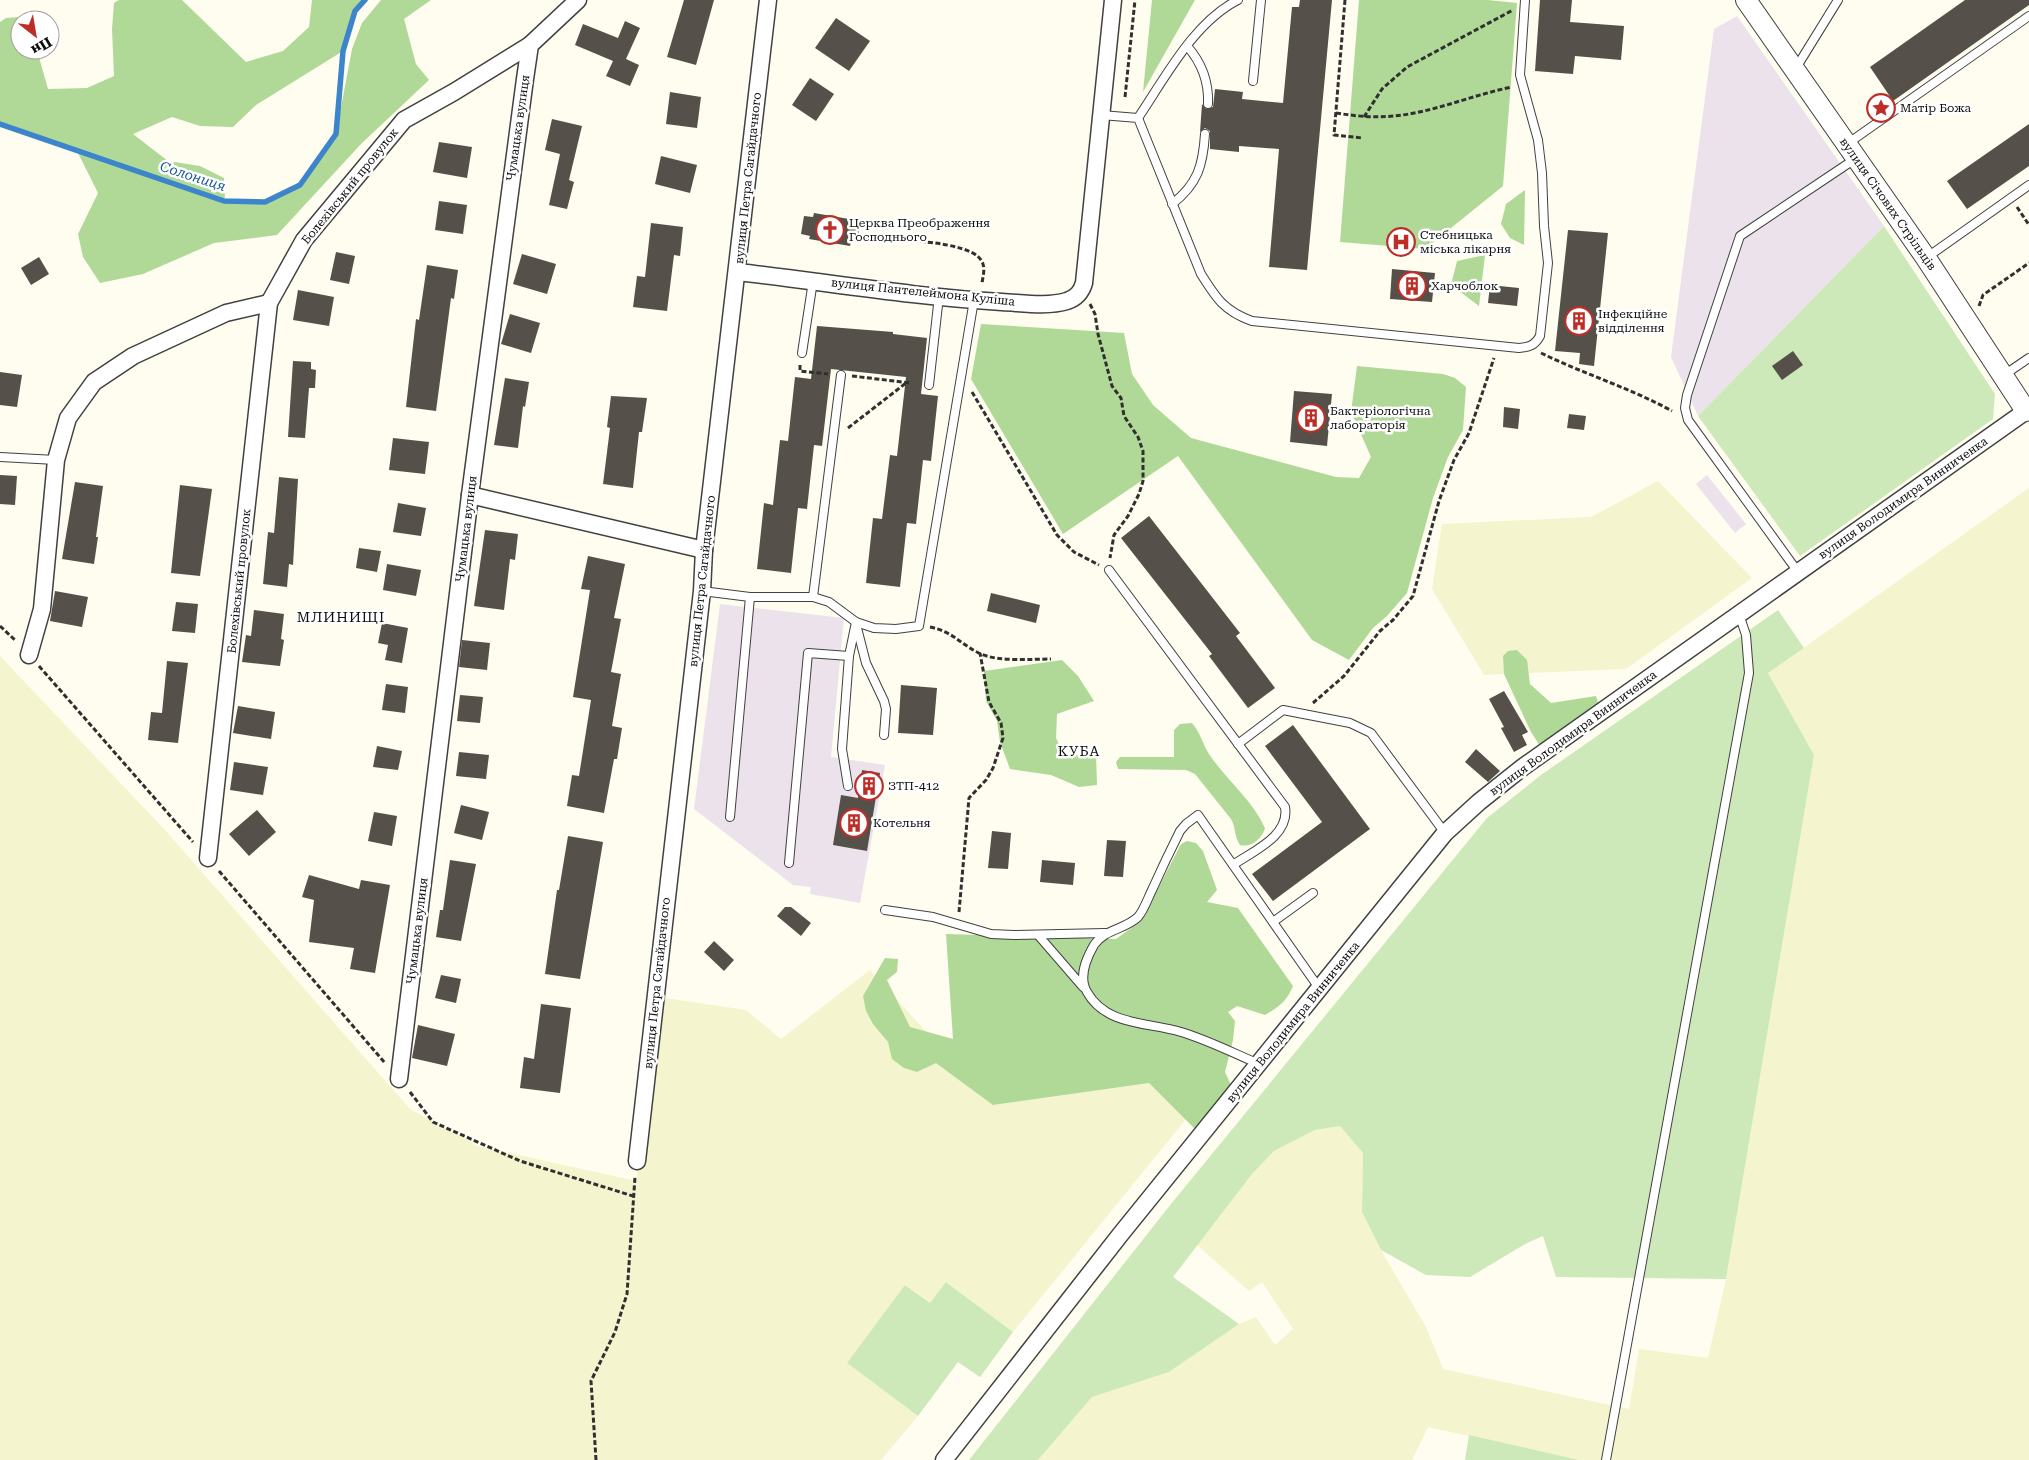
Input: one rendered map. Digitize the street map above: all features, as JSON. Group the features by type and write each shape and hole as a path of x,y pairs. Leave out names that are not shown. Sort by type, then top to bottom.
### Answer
{"street":[{"path":"530,45 578,0"},
{"name":"вулиця Петра Сагайдачного","path":"637,1161 702,591 704,550 738,272 768,0"},
{"path":"1082,290 1113,0"},
{"name":"вулиця Січових Стрільців","path":"1746,0 1926,258 2028,410"},
{"name":"Болехівський провулок","path":"208,858 269,303 304,240 404,120 454,92 530,45"},
{"name":"Чумацька вулиця","path":"399,1079 470,495 530,45"},
{"name":"вулиця Пантелеймона Куліша","path":"738,272 977,300 1050,304 1077,297 1082,290"},
{"path":"29,655 42,609 56,460 68,418 94,382 133,356 226,313 269,303"},
{"name":"вулиця Володимира Винниченка","path":"944,1460 1120,1235 1446,833 1479,802 1523,767 2028,410"},
{"path":"470,495 704,550"}],"lane":[{"path":"1138,118 1186,46 1213,16 1238,0"},
{"path":"1253,81 1261,0"},
{"path":"1795,70 1838,0"},
{"path":"1138,118 1201,274 1216,298 1225,308 1238,316 1252,321 1529,348 1536,344 1540,336 1548,263 1538,140 1522,84 1520,65 1525,1"},
{"path":"1798,572 1688,420 1685,408 1687,395 1740,236 2029,16"},
{"path":"1186,46 1194,54 1203,70 1207,84 1208,104"},
{"path":"1101,115 1138,118"},
{"path":"1172,204 1192,185 1200,170 1204,156 1205,134"},
{"path":"1926,258 2029,185"},
{"path":"802,353 813,281"},
{"path":"928,385 939,296"},
{"path":"702,591 750,597 813,597 829,602 856,622 874,628 896,629 919,626 960,373 977,300"},
{"path":"2003,375 2029,358"},
{"path":"813,597 841,375"},
{"path":"0,457 56,460"},
{"path":"1109,570 1285,807 1287,817 1274,837 1233,865"},
{"path":"730,817 750,597"},
{"path":"1606,1460 1749,673 1746,635 1739,614"},
{"path":"848,786 842,750 849,656 856,622"},
{"path":"856,622 866,663 886,709 884,735"},
{"path":"789,863 808,653 849,656"},
{"path":"1238,744 1283,710 1350,723 1371,734 1446,833"},
{"path":"884,910 933,917 991,934 1038,935 1118,930 1137,917 1180,831 1198,815 1319,988"},
{"path":"1272,922 1313,893"},
{"path":"1106,932 1095,944 1087,958 1082,975 1085,988 1091,1000 1112,1016 1195,1036 1259,1064"},
{"path":"1038,935 1085,988"}],"path":[{"path":"1125,97 1135,0"},
{"path":"1345,0 1334,135 1362,138"},
{"path":"1364,116 1382,89 1407,67 1525,1"},
{"path":"1336,113 1364,116 1395,116 1425,110 1522,84"},
{"path":"2010,198 2029,225"},
{"path":"868,238 959,246 975,254 981,259 984,266 977,300"},
{"path":"1972,328 1983,296 2029,263"},
{"path":"960,373 1057,535 1074,552 1109,570 1112,540 1135,506 1143,481 1143,451 1138,437 1124,416 1121,398 1112,386 1098,334 1096,314 1082,290"},
{"path":"1303,714 1308,707 1344,676 1380,631 1393,620 1414,596 1439,501 1454,460 1469,433 1490,368 1500,346"},
{"path":"1529,348 1600,380 1639,394 1688,420"},
{"path":"833,439 907,382 911,383"},
{"path":"0,626 29,655 208,858 399,1079 433,1122 520,1161 633,1196"},
{"path":"919,626 944,630 980,653 990,657 1051,659"},
{"path":"958,924 969,798 986,780 993,768 1003,738 1001,723 989,702 980,653"},
{"path":"596,1460 591,1381 616,1332 627,1294 637,1161"}],"shaded area":[{"path":"1737,16 1884,226 1698,416 1671,357 1714,29"},
{"path":"1707,475 1746,524 1735,533 1696,484"},
{"path":"720,604 844,618 831,757 885,765 860,903 810,894 811,887 793,885 694,809"}],"green space":[{"path":"119,0 182,0 246,62 283,51 309,27 312,0 365,0 355,11 343,51 256,105 233,127 200,126 172,117 133,134 168,161 200,166 224,178 225,201 265,202 300,185 336,134 352,49 362,23 381,0 431,0 404,19 416,64 429,80 361,144 277,235 214,243 143,274 100,283 83,257 78,234 98,193 76,149 0,124 0,22 10,18 10,60 40,60 48,89 87,88 114,76 112,29 114,3"},
{"path":"1152,0 1195,0 1143,92"},
{"path":"1359,0 1488,0 1517,3 1503,186 1425,249 1340,242"},
{"path":"1525,190 1524,245 1510,238 1501,224 1506,204"},
{"path":"1884,226 1995,394 1993,419 1800,556 1698,416"},
{"path":"1485,255 1479,306 1451,285 1457,261"},
{"path":"981,324 1124,333 1132,374 1153,405 1191,438 1336,477 1359,478 1371,457 1351,412 1357,366 1443,374 1455,378 1466,387 1463,430 1448,457 1433,498 1407,593 1387,616 1373,628 1349,660 1312,640 1178,456 1063,534 971,379"},
{"path":"1658,481 1752,578 1626,669 1484,675 1432,589 1442,524 1591,517"},
{"path":"2029,488 2029,1460 1579,1460 1428,1427 1412,1460 1038,1460 1092,1397 1169,1372 1239,1324 1256,1317 1275,1345 1293,1329 1262,1282 1249,1291 1197,1245 1252,1174 1274,1151 1315,1130 1340,1126 1363,1153 1362,1212 1381,1250 1426,1327 1443,1369 1629,1409 1639,1349 1708,1358 1726,1279 1814,755 1768,673"},
{"path":"1778,610 1804,648 1768,673 1814,755 1726,1279 1556,1277 1543,1236 1527,1243 1470,1277 1426,1275 1381,1250 1362,1212 1363,1153 1340,1126 1315,1130 1274,1151 1252,1174 1173,1277 1239,1324 1169,1372 1092,1397 1038,1460 969,1460 1171,1204 1487,818 1541,775"},
{"path":"1517,650 1527,660 1530,684 1551,703 1596,696 1599,706 1540,746 1531,732 1504,674 1503,656 1508,651"},
{"path":"0,656 164,829 410,1109 478,1146 636,1181 658,997 746,1010 781,1039 870,970 993,1105 1149,1083 1186,1119 1013,1332 947,1282 930,1303 906,1285 847,1363 918,1416 881,1460 0,1460"},
{"path":"1062,660 1078,676 1094,701 1057,714 1056,738 1065,756 1096,754 1097,785 1079,787 1051,775 1010,769 1000,742 997,721 986,701 984,671"},
{"path":"1192,723 1211,757 1260,818 1265,828 1256,842 1244,846 1240,845 1231,819 1195,774 1186,770 1118,769 1116,762 1120,757 1174,757 1174,730 1180,724"},
{"path":"1187,841 1196,843 1203,851 1217,890 1207,902 1238,908 1293,986 1282,1003 1265,1015 1237,1006 1228,1012 1235,1021 1233,1040 1225,1072 1232,1087 1196,1130 1149,1083 993,1105 936,1063 917,1072 904,1068 892,1059 888,1042 873,1024 866,1011 863,996 885,958 898,959 897,972 887,980 910,1027 953,1039 946,934 1116,939 1141,921 1181,844"},
{"path":"946,1282 1013,1332 980,1377 958,1362 918,1416 847,1363 905,1285 930,1303"},
{"path":"1469,1435 1579,1460 1465,1460"}],"building":[{"path":"684,0 714,0 696,65 667,57"},
{"path":"1300,0 1332,0 1307,270 1269,267 1279,149 1239,146 1239,152 1210,149 1210,131 1205,128 1200,132 1202,104 1206,109 1213,107 1215,89 1243,92 1242,99 1283,103 1292,7 1299,7"},
{"path":"1540,0 1572,0 1570,22 1624,26 1621,60 1575,56 1573,74 1535,71"},
{"path":"1965,0 2029,0 2029,5 1893,101 1870,67"},
{"path":"836,18 870,41 849,71 815,48"},
{"path":"625,21 640,28 626,59 639,65 630,86 606,76 613,61 575,45 583,24 618,38"},
{"path":"810,78 834,94 816,121 792,105"},
{"path":"670,92 701,97 697,128 666,124"},
{"path":"552,119 582,126 569,180 574,182 567,209 549,205 560,154 545,150"},
{"path":"2029,124 2029,166 1967,209 1947,181"},
{"path":"439,142 472,147 467,178 433,172"},
{"path":"661,156 697,165 690,193 655,184"},
{"path":"439,201 467,205 463,234 435,230"},
{"name":"Церква Преображення Господнього","path":"814,213 855,220 854,224 858,227 859,232 858,237 855,241 851,242 850,246 809,239 810,236 801,234 804,216 813,217"},
{"path":"651,223 683,227 680,256 674,255 667,311 633,307 637,276 645,277"},
{"name":"Інфекційне відділення","path":"1568,230 1608,233 1594,366 1579,364 1580,353 1555,351"},
{"path":"336,252 355,256 349,284 330,280"},
{"path":"522,254 556,264 547,294 513,284"},
{"path":"39,257 49,274 31,285 21,268"},
{"path":"427,265 458,270 454,299 451,298 436,411 406,407 416,319 419,320"},
{"name":"Харчоблок","path":"1392,269 1435,273 1432,302 1390,299"},
{"path":"1490,285 1519,288 1517,306 1488,303"},
{"path":"298,290 334,297 329,326 293,320"},
{"path":"510,314 540,323 531,353 501,344"},
{"path":"817,326 893,332 893,334 927,338 921,394 938,396 931,461 923,460 916,524 907,523 900,587 866,583 873,518 882,519 890,455 897,456 906,377 831,369 822,446 814,445 807,509 798,508 791,573 757,569 764,503 773,505 780,440 788,441 795,377 811,379"},
{"path":"1793,351 1803,365 1782,380 1772,366"},
{"path":"293,361 311,362 311,369 316,370 315,388 309,388 305,438 288,437"},
{"path":"0,372 22,375 17,407 0,405"},
{"path":"505,378 529,382 525,407 523,406 518,448 494,445"},
{"name":"Бактеріологічна лабораторія","path":"1294,391 1332,394 1327,446 1290,442"},
{"path":"611,396 647,398 642,432 639,432 633,488 603,484 610,428 607,427"},
{"path":"1504,407 1520,409 1518,429 1503,427"},
{"path":"1569,414 1586,416 1584,430 1567,428"},
{"path":"393,438 429,442 425,474 389,470"},
{"path":"0,475 17,476 15,505 0,504"},
{"path":"279,477 298,479 293,565 289,564 287,587 263,584 268,532 274,533"},
{"path":"75,482 103,486 94,564 62,559"},
{"path":"180,485 212,489 200,576 171,573"},
{"path":"398,503 426,508 421,536 393,532"},
{"path":"1149,516 1240,633 1236,636 1275,688 1248,708 1209,656 1212,654 1121,538"},
{"path":"485,530 518,534 515,560 510,559 504,610 474,606"},
{"path":"359,548 381,551 377,572 356,568"},
{"path":"588,556 625,564 614,618 621,619 611,672 621,674 612,726 622,728 617,759 614,759 604,813 567,806 572,775 579,776 591,700 573,697 590,590 581,589"},
{"path":"387,564 421,570 416,596 383,590"},
{"path":"55,591 88,597 82,627 50,621"},
{"path":"991,593 1040,605 1036,623 987,611"},
{"path":"176,602 198,604 195,633 172,631"},
{"path":"254,610 284,614 281,639 284,640 280,666 242,662 246,635 251,636"},
{"path":"382,623 408,628 402,663 385,660 388,645 378,643"},
{"path":"462,640 490,643 487,670 459,667"},
{"path":"167,661 188,663 178,743 148,740 151,712 162,713"},
{"path":"386,684 408,687 405,713 382,710"},
{"path":"901,685 937,688 933,735 898,733"},
{"path":"1504,691 1528,732 1522,735 1527,745 1514,752 1501,728 1504,727 1489,699"},
{"path":"460,695 483,697 480,723 457,721"},
{"path":"238,706 275,712 271,739 233,733"},
{"path":"1293,725 1370,829 1273,901 1252,874 1322,822 1265,746"},
{"path":"377,746 402,751 398,770 373,767"},
{"path":"1476,749 1500,771 1488,782 1465,762"},
{"path":"459,752 489,755 486,779 456,776"},
{"path":"234,762 268,767 263,795 230,790"},
{"name":"Котельня","path":"862,770 880,773 867,851 833,845 841,795 858,798"},
{"path":"461,805 489,812 482,840 454,833"},
{"path":"257,810 276,832 249,856 229,834"},
{"path":"374,812 397,816 392,846 368,841"},
{"path":"992,831 1011,833 1008,869 988,868"},
{"path":"568,836 603,842 580,979 545,974 557,890 559,890"},
{"path":"1107,840 1126,841 1123,877 1104,876"},
{"path":"450,860 476,864 461,941 436,937 440,910 443,910"},
{"path":"1042,860 1075,863 1073,885 1040,882"},
{"path":"309,875 359,889 361,880 390,885 375,973 350,969 354,948 309,942 314,900 302,897"},
{"path":"785,907 791,907 811,923 801,936 777,916"},
{"path":"714,941 734,960 724,971 704,952"},
{"path":"441,975 461,979 456,1003 435,998"},
{"path":"541,1004 571,1008 560,1093 520,1088 524,1057 534,1059"},
{"path":"418,1025 455,1034 447,1066 412,1058"}],"waterway":[{"name":"Солониця","path":"0,124 224,201 265,202 300,185 336,134 343,51 355,11 365,0"}],"place":[{"name":"Матір Божа","path":"1881,108"},
{"name":"Церква Преображення Господнього","path":"830,230"},
{"name":"Стебницька міська лікарня","path":"1401,242"},
{"name":"Харчоблок","path":"1412,286"},
{"name":"Інфекційне відділення","path":"1579,321"},
{"name":"Бактеріологічна лабораторія","path":"1311,418"},
{"name":"ЗТП-412","path":"869,786"},
{"name":"Котельня","path":"854,823"}],"district":[{"name":"МЛИНИЩІ","path":"341,617"},
{"name":"КУБА","path":"1079,751"}]}
